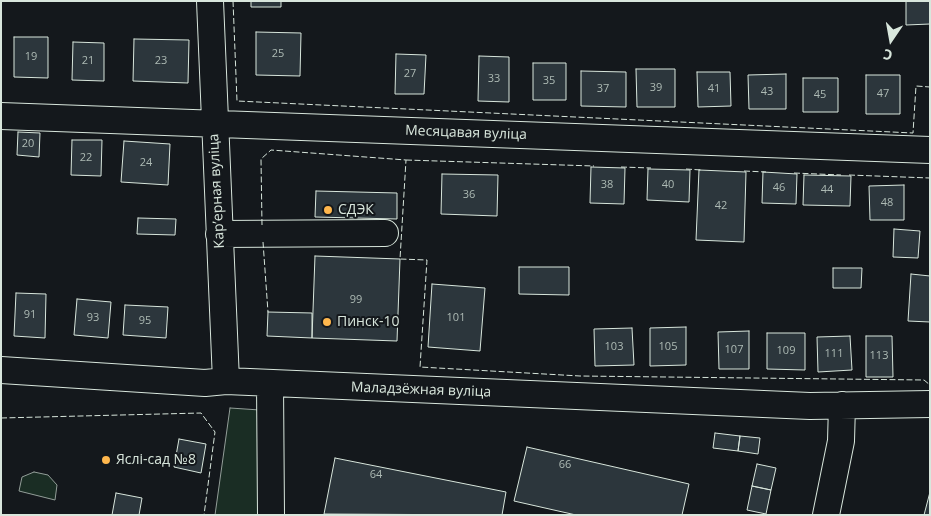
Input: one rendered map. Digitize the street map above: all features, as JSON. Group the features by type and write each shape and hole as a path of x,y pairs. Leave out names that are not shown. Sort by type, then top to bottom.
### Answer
{"street":[{"name":"Карʼерная вуліца","path":"210,1 226,381"},
{"name":"Месяцавая вуліца","path":"1,116 930,150"},
{"path":"219,234 385,234"},
{"name":"Маладзёжная вуліца","path":"1,370 205,383 226,381 810,406 930,404"},
{"path":"270,384 271,515"},
{"path":"826,515 841,442 842,405"}],"green space":[{"path":"230,408 260,410 263,515 215,515"},
{"path":"34,472 48,475 57,485 55,500 19,491 22,477"}],"building":[{"path":"251,1 281,1 281,7 251,7"},
{"path":"906,1 930,1 930,24 906,25"},
{"path":"256,32 301,33 300,76 256,75"},
{"path":"14,37 48,37 48,78 14,77"},
{"path":"134,39 189,40 188,83 133,81"},
{"path":"73,42 104,43 104,81 72,80"},
{"path":"396,54 426,55 424,94 395,94"},
{"path":"479,56 509,57 509,102 478,101"},
{"path":"533,63 566,63 566,100 533,100"},
{"path":"636,69 675,69 675,107 637,107"},
{"path":"581,71 626,72 626,107 581,106"},
{"path":"697,72 730,72 731,106 698,107"},
{"path":"786,74 786,109 749,109 748,75"},
{"path":"866,75 900,75 900,114 866,114"},
{"path":"803,78 838,78 838,112 803,112"},
{"path":"18,132 40,133 39,157 17,155"},
{"path":"72,140 102,140 101,176 71,175"},
{"path":"124,141 170,144 168,185 121,182"},
{"path":"591,167 625,168 624,204 590,203"},
{"path":"648,169 690,170 689,202 647,200"},
{"path":"699,170 746,172 744,242 696,240"},
{"path":"763,172 797,174 796,204 762,203"},
{"path":"442,174 498,175 497,216 441,214"},
{"path":"804,175 851,176 850,206 803,205"},
{"path":"904,185 904,220 870,220 869,186"},
{"path":"316,191 397,193 397,219 315,217"},
{"path":"138,218 176,219 175,235 137,234"},
{"path":"894,229 920,231 918,258 893,257"},
{"path":"315,256 400,259 397,341 312,338"},
{"path":"519,267 569,267 569,295 519,294"},
{"path":"833,268 862,268 861,288 833,288"},
{"path":"911,274 930,276 930,322 908,321"},
{"path":"432,284 485,288 480,351 428,347"},
{"path":"16,293 46,294 45,338 14,336"},
{"path":"77,299 111,302 108,338 74,335"},
{"path":"125,305 168,307 166,338 123,335"},
{"path":"268,312 312,313 312,338 267,336"},
{"path":"686,327 686,365 650,366 650,328"},
{"path":"632,328 634,365 595,366 594,329"},
{"path":"749,331 749,369 719,369 718,332"},
{"path":"767,333 805,333 805,370 767,369"},
{"path":"850,336 852,370 818,372 817,337"},
{"path":"866,336 892,336 893,377 866,377"},
{"path":"715,433 740,436 738,451 713,448"},
{"path":"740,436 760,438 758,454 738,451"},
{"path":"179,439 206,444 201,473 174,467"},
{"path":"527,447 689,484 682,515 576,515 514,501"},
{"path":"335,458 506,492 502,515 324,514"},
{"path":"757,464 776,468 771,490 752,486"},
{"path":"752,486 771,490 766,514 747,510"},
{"path":"930,492 930,515 924,515"},
{"path":"116,493 142,498 139,515 112,515"}],"fence":[{"path":"233,1 237,101 913,133 916,86 930,87"},
{"path":"262,225 261,159 271,150 406,160 400,259 427,260 420,367 580,376 924,380 930,385"},
{"path":"406,160 594,166"},
{"path":"621,167 651,168"},
{"path":"686,169 701,170"},
{"path":"744,171 766,172"},
{"path":"794,173 841,175"},
{"path":"849,175 930,178"},
{"path":"263,242 268,312"},
{"path":"1,418 201,413 215,432 204,515"}],"place":[{"name":"СДЭК","path":"328,210"},
{"name":"Пинск-10","path":"327,322"},
{"name":"Яслі-сад №8","path":"106,460"}]}
